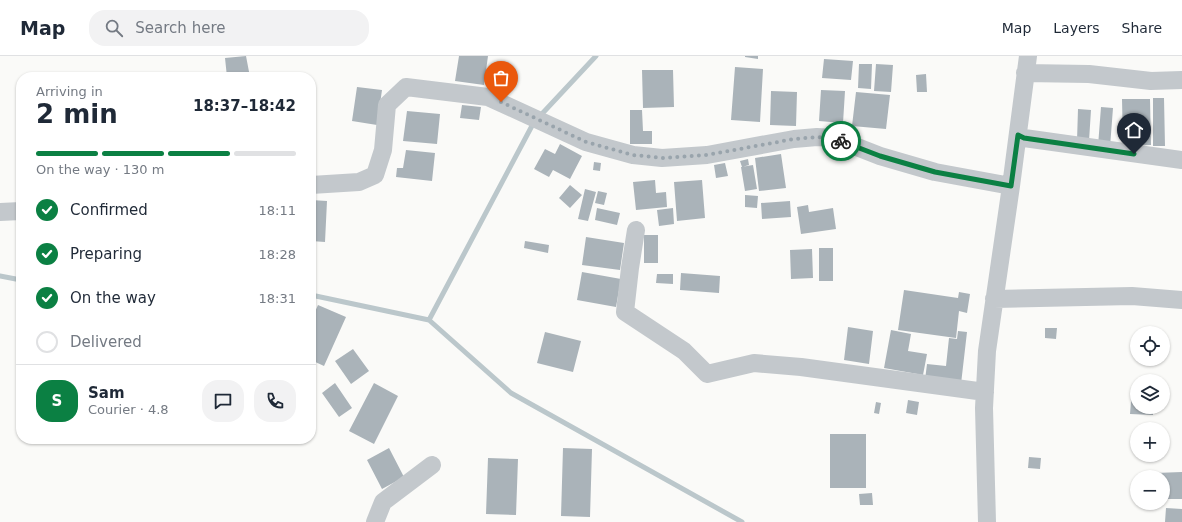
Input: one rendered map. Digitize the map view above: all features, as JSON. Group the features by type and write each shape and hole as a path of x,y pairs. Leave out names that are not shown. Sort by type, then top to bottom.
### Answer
{"street":[{"path":"987,522 984,408 987,351 1018,135 1026,64 1089,74 1151,81 1182,80"},
{"path":"316,185 359,182 375,174 383,150 387,105 406,87 488,96 586,142 633,155 662,158 707,155 794,139 817,137 834,138 880,156 935,172 1011,186"},
{"path":"1018,135 1024,138 1182,160"},
{"path":"0,212 16,211"},
{"path":"636,230 625,312 684,350 707,374 754,364 801,367 985,392"},
{"path":"994,299 1132,296 1182,300"},
{"path":"375,522 383,502 432,465"}],"building":[{"path":"246,56 249,72 226,72 225,58"},
{"path":"459,56 488,56 484,85 455,81"},
{"path":"758,56 758,59 745,57"},
{"path":"824,59 853,61 851,80 822,78"},
{"path":"859,64 872,64 871,89 858,88"},
{"path":"876,64 893,65 891,92 874,91"},
{"path":"735,67 763,69 760,122 731,120"},
{"path":"642,70 673,70 674,107 643,108"},
{"path":"926,74 927,92 917,92 916,75"},
{"path":"357,87 382,90 377,125 352,121"},
{"path":"821,90 845,91 843,123 819,121"},
{"path":"771,91 797,92 796,126 770,125"},
{"path":"856,92 890,95 886,129 852,126"},
{"path":"1153,98 1164,98 1165,146 1153,146"},
{"path":"1122,99 1150,99 1151,145 1123,146"},
{"path":"462,105 481,107 479,120 460,118"},
{"path":"1101,107 1113,108 1110,147 1098,146"},
{"path":"1078,109 1091,110 1089,141 1077,141"},
{"path":"630,110 642,110 643,131 652,131 652,144 630,144"},
{"path":"407,111 440,114 437,144 403,141"},
{"path":"560,144 582,156 570,179 553,170 549,177 534,169 545,149 555,154"},
{"path":"406,150 435,153 432,181 396,177 397,168 403,168"},
{"path":"781,154 786,188 759,191 755,158"},
{"path":"748,159 749,165 742,167 740,161"},
{"path":"594,162 601,163 600,171 593,170"},
{"path":"725,163 728,176 716,178 714,165"},
{"path":"753,165 757,189 745,191 741,167"},
{"path":"655,180 656,193 666,192 667,207 636,210 633,182"},
{"path":"702,180 705,218 677,221 674,182"},
{"path":"570,185 582,195 570,208 559,198"},
{"path":"585,189 596,192 588,221 578,219"},
{"path":"598,191 607,193 604,205 595,203"},
{"path":"745,195 758,196 757,208 745,207"},
{"path":"316,200 327,201 325,242 316,241"},
{"path":"790,201 791,217 762,219 761,203"},
{"path":"808,205 809,212 833,208 836,229 801,234 797,207"},
{"path":"597,208 620,213 617,225 595,220"},
{"path":"673,208 674,224 659,226 657,210"},
{"path":"644,235 658,235 658,263 644,263"},
{"path":"586,237 624,243 620,270 582,265"},
{"path":"525,241 549,245 548,253 524,248"},
{"path":"819,248 833,248 833,281 819,281"},
{"path":"812,249 813,278 791,279 790,250"},
{"path":"582,272 621,279 616,307 577,300"},
{"path":"681,273 720,276 719,293 680,290"},
{"path":"657,274 673,274 673,284 656,283"},
{"path":"904,290 958,298 959,292 970,294 967,313 959,311 956,338 898,330"},
{"path":"318,305 346,317 324,366 316,362 316,310"},
{"path":"848,327 873,331 869,364 844,360"},
{"path":"1045,328 1057,328 1056,339 1045,338"},
{"path":"891,330 911,334 908,351 927,354 923,375 884,368"},
{"path":"958,331 967,332 961,384 925,380 927,364 946,366 949,338 957,339"},
{"path":"545,332 581,341 573,372 537,363"},
{"path":"353,349 369,371 351,384 335,361"},
{"path":"335,383 352,408 339,417 322,393"},
{"path":"374,383 398,396 374,444 349,431"},
{"path":"908,400 919,402 917,415 906,413"},
{"path":"876,402 881,403 879,414 874,413"},
{"path":"1130,414 1153,414 1153,415"},
{"path":"830,434 866,434 866,488 830,488"},
{"path":"389,448 404,477 382,489 367,460"},
{"path":"563,448 592,449 590,517 561,516"},
{"path":"1029,457 1041,458 1040,469 1028,468"},
{"path":"488,458 518,459 516,515 486,514"},
{"path":"1170,472 1182,472 1182,499 1170,499"},
{"path":"872,493 873,505 860,505 859,494"},
{"path":"1170,508 1182,509 1182,522 1165,522 1166,510 1170,510"}],"waterway":[{"path":"539,117 596,56"},
{"path":"429,320 534,122"},
{"path":"0,276 16,279"},
{"path":"316,296 429,320 511,393 742,522"}],"way so far":[{"path":"501,102 586,142 633,155 662,158 707,155 794,139 817,137 834,138 841,141"}],"route":[{"path":"841,141 880,156 935,172 1011,186 1018,135 1024,138 1134,154"}]}
